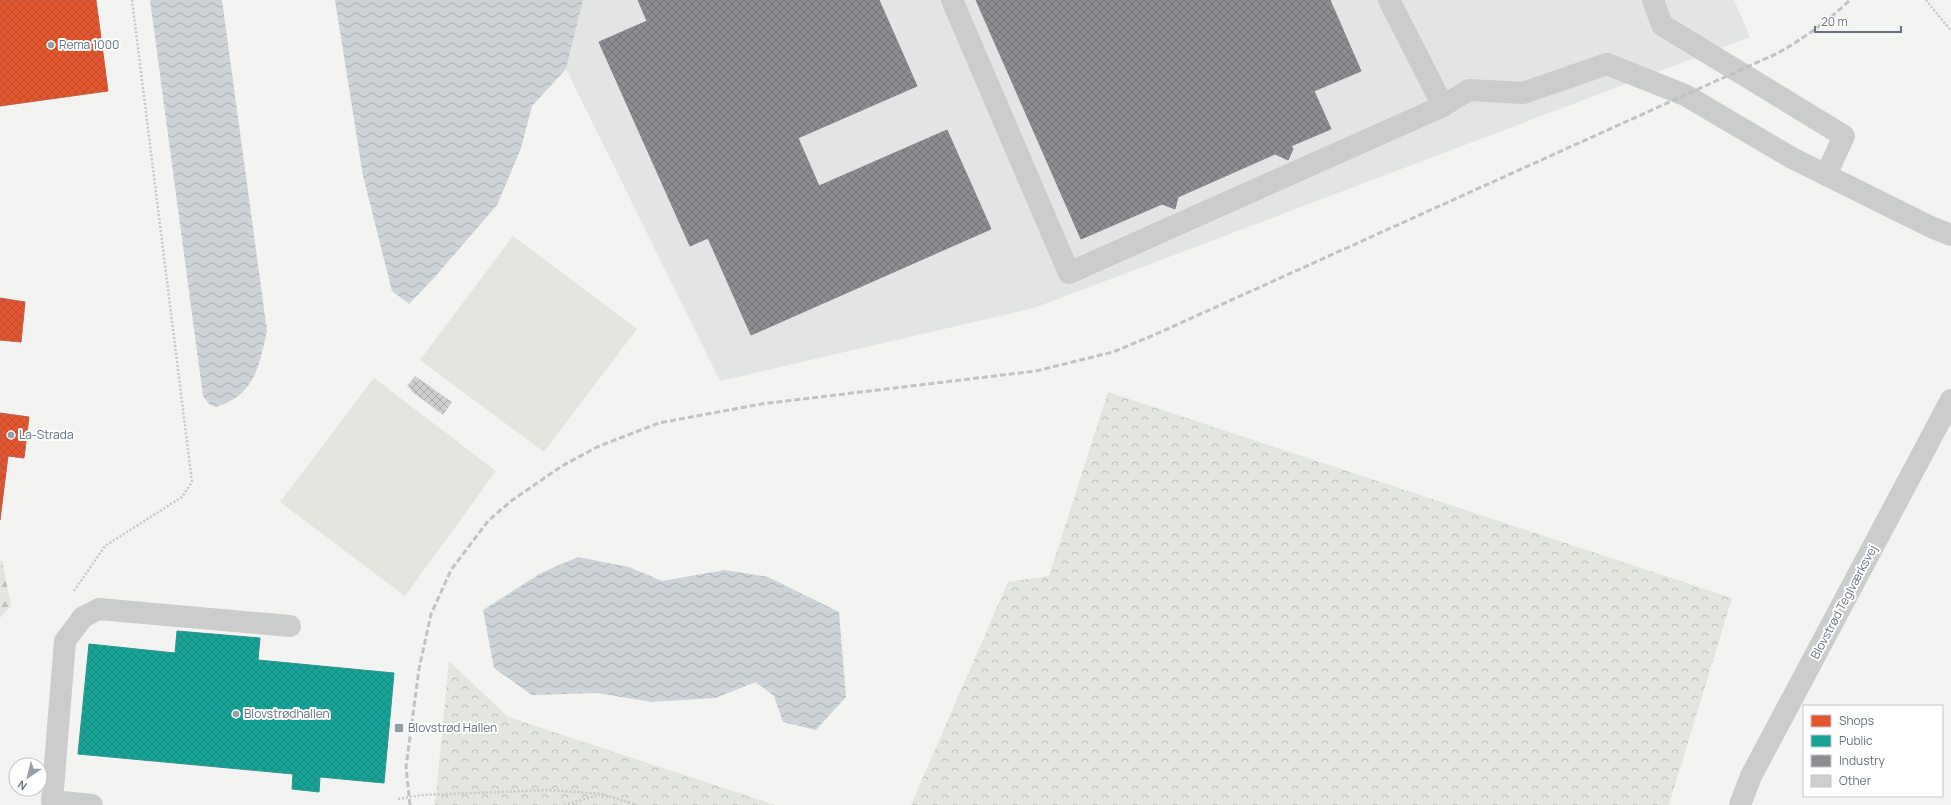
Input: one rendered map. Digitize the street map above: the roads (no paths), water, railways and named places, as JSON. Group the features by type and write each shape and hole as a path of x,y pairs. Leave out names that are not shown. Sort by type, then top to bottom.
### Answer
{"street":[{"path":"952,0 1069,272 1443,106 1469,90 1523,93 1608,64 1685,95 1792,158 1931,227 1951,235"},
{"path":"1389,0 1443,106"},
{"path":"1652,0 1662,24 1844,136 1826,175"},
{"name":"Blovstrød Teglværksvej","path":"1740,805 1751,776 1951,400"},
{"path":"92,805 52,801 65,641 83,617 98,609 290,626"}],"water":[{"path":"150,0 222,0 267,331 258,367 247,387 229,402 216,407 209,404 203,396"},
{"path":"335,0 583,0 566,69 532,106 521,148 497,205 434,278 409,304 392,291 363,176"},
{"path":"578,557 629,567 662,581 725,570 768,577 839,612 846,697 816,730 783,722 774,696 756,682 715,698 652,702 597,693 532,695 494,668 483,610 541,573"}],"railway":[{"path":"410,805 406,767 419,669 431,614 451,570 488,521 511,501 562,466 597,447 659,423 761,404 1036,371 1113,352 1154,335 1778,53 1816,29 1850,0"}],"place":[{"name":"Rema 1000","path":"51,45"},
{"name":"La-Strada","path":"11,435"},
{"name":"Blovstrødhallen","path":"236,714"},
{"name":"Blovstrød Hallen","path":"399,728"}]}
